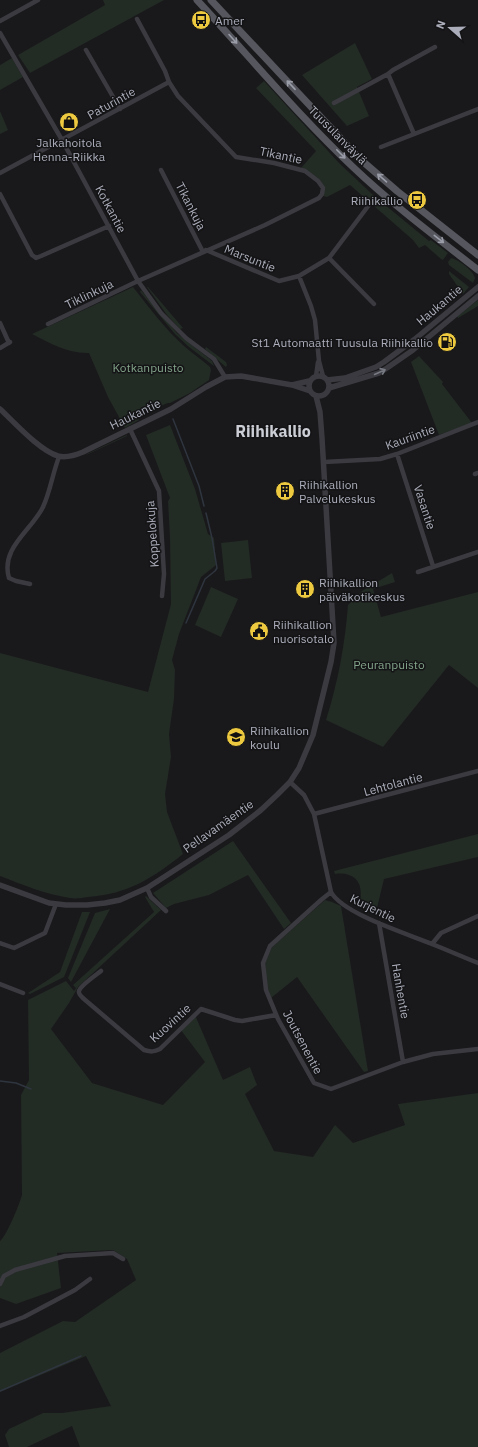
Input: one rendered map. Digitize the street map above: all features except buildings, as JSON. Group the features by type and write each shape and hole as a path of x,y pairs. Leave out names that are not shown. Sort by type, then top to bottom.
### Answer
{"main road":[{"name":"Tuusulanväylä","path":"197,0 303,116 354,167 390,201 478,270"},
{"name":"Tuusulanväylä","path":"212,0 360,159 397,191 478,255"}],"street":[{"path":"0,21 38,0"},
{"name":"Tikantie","path":"137,20 165,71 169,82 178,96 236,157 305,170 318,181 323,188 320,198 138,281"},
{"name":"Kotkantie","path":"0,34 62,140 138,281 162,313 176,328 186,338 214,359 225,377"},
{"path":"334,103 435,47"},
{"path":"86,50 120,109"},
{"path":"388,74 414,134"},
{"name":"Paturintie","path":"0,173 169,82"},
{"path":"381,147 478,109"},
{"name":"Tikankuja","path":"161,170 205,251"},
{"path":"0,194 32,255 36,258 109,226"},
{"name":"Marsuntie","path":"205,251 279,281 299,276 329,258 372,201"},
{"path":"329,258 374,304"},
{"path":"299,276 315,320 319,361 329,388 326,394 316,396 310,391 309,382 316,376 319,361"},
{"name":"Tiklinkuja","path":"48,324 138,281"},
{"name":"Haukantie","path":"325,378 345,378 384,362 416,339 478,287"},
{"name":"Haukantie","path":"329,388 379,373 413,350 478,296"},
{"path":"0,323 10,342 0,348"},
{"name":"Haukantie","path":"59,457 76,455 130,429 171,409 225,377 241,376 292,385 310,391"},
{"path":"316,376 325,378"},
{"name":"Haukantie","path":"292,385 309,382"},
{"name":"Pellavamäentie","path":"320,412 323,395"},
{"name":"Pellavamäentie","path":"0,885 49,903 56,904 86,905 120,900 147,888 238,828 261,810 290,782 299,768 313,735 334,648 334,617 324,462 320,412 316,396"},
{"path":"0,409 47,451 59,457 43,507 8,553 6,570 9,578 30,584"},
{"name":"Kauriintie","path":"324,462 380,459 398,454 478,422"},
{"name":"Koppelokuja","path":"130,429 159,491 164,574 162,596"},
{"name":"Vasantie","path":"398,454 433,566"},
{"path":"418,572 478,552"},
{"name":"Lehtolantie","path":"314,814 478,771"},
{"path":"290,782 304,795 314,814 331,892"},
{"path":"147,888 151,897 166,911"},
{"name":"Kurjentie","path":"331,892 333,897 352,911 478,963"},
{"name":"Joutsenentie","path":"331,892 270,946 263,962 266,990 276,1015 314,1083 331,1089 403,1062 433,1054 478,1049"},
{"path":"0,943 14,948 45,932 56,904"},
{"path":"432,944 441,933 478,916"},
{"name":"Hanhentie","path":"379,923 403,1062"},
{"name":"Kuovintie","path":"101,972 81,987 79,994 144,1050 150,1052 155,1052 160,1048 201,1009 235,1020 276,1015"},
{"path":"0,984 23,993"},
{"path":"0,1284 4,1276 15,1270 65,1256 113,1254 123,1258"},
{"path":"0,1326 24,1317 75,1290 90,1278"}],"green space":[{"path":"103,0 164,0 30,73 18,55 105,5"},
{"path":"355,43 372,79 357,87 369,116 347,126 302,75"},
{"path":"12,58 23,77 0,90 0,65"},
{"path":"264,81 339,163 373,195 429,241 431,240 448,253 443,260 425,245 419,248 413,240 350,185 327,197 323,196 324,187 301,168 316,151 256,88"},
{"path":"0,111 8,130 0,134"},
{"path":"451,258 462,263 472,272 475,278 473,283 449,265 448,262"},
{"path":"449,271 469,287 463,294 449,274"},
{"name":"Kotkanpuisto","path":"133,287 170,332 184,346 210,367 211,370 209,380 190,393 137,417 139,420 125,428 108,397 89,353 67,350 32,334"},
{"path":"147,287 183,328 180,329 167,315"},
{"path":"141,290 177,333 212,361 214,366 175,334 140,292"},
{"path":"478,300 478,306 458,318 457,316"},
{"path":"206,347 226,362 226,367 205,349"},
{"path":"419,356 443,382 442,384 472,423 439,435 411,362"},
{"path":"170,425 195,489 208,534 214,538 216,565 201,577 179,634 172,660 175,670 174,699 169,734 171,757 165,794 167,812 183,854 150,877 116,892 76,898 52,894 0,876 0,653 148,692 171,604 168,501 170,498 146,435"},
{"path":"127,436 86,455 87,454"},
{"path":"248,540 252,578 225,581 221,543"},
{"name":"Peuranpuisto","path":"392,573 395,582 373,589 381,617 478,592 478,688 449,665 383,747 326,720 340,663 348,605 362,591"},
{"path":"211,587 238,599 221,637 195,625"},
{"path":"478,834 478,857 384,879 376,912 358,905 361,892 360,886 354,877 335,874 334,871"},
{"path":"233,841 291,923 284,929 248,875 209,895 174,904 166,908 153,893"},
{"path":"146,896 161,910 78,987 51,1029 92,1083 163,1105 205,1062 180,1029 195,1015 223,1080 250,1067 257,1085 245,1094 274,1151 313,1157 335,1125 353,1143 405,1125 398,1104 478,1093 478,1447 80,1447 72,1426 27,1447 9,1447 5,1435 9,1429 43,1413 62,1413 111,1406 86,1356 0,1392 0,1353 63,1321 75,1322 136,1280 127,1259 113,1250 57,1253 61,1288 16,1304 0,1298 0,1241 9,1227 22,1195 21,1095 29,1080 28,1000 66,981 74,991 76,988 73,985 154,912 145,897"},
{"path":"325,900 341,906 368,1071 364,1072 297,977 271,998 267,990 265,963 272,947"},
{"path":"110,909 71,982 68,978 95,913"},
{"path":"82,912 90,912 64,977 30,994 28,993 60,972"}],"waterway":[{"path":"173,419 199,486 204,506"},
{"path":"186,623 205,579 217,568 206,513"},
{"path":"0,1081 16,1083 31,1089"},
{"path":"0,1391 81,1356"}],"place":[{"name":"Amer","path":"201,20"},
{"name":"Jalkahoitola Henna-Riikka","path":"69,122"},
{"name":"Riihikallio","path":"417,200"},
{"name":"St1 Automaatti Tuusula Riihikallio","path":"447,342"},
{"name":"Riihikallion Palvelukeskus","path":"285,491"},
{"name":"Riihikallion päiväkotikeskus","path":"305,589"},
{"name":"Riihikallion nuorisotalo","path":"259,631"},
{"name":"Riihikallion koulu","path":"236,737"}],"district":[{"name":"Riihikallio","path":"273,431"}]}
